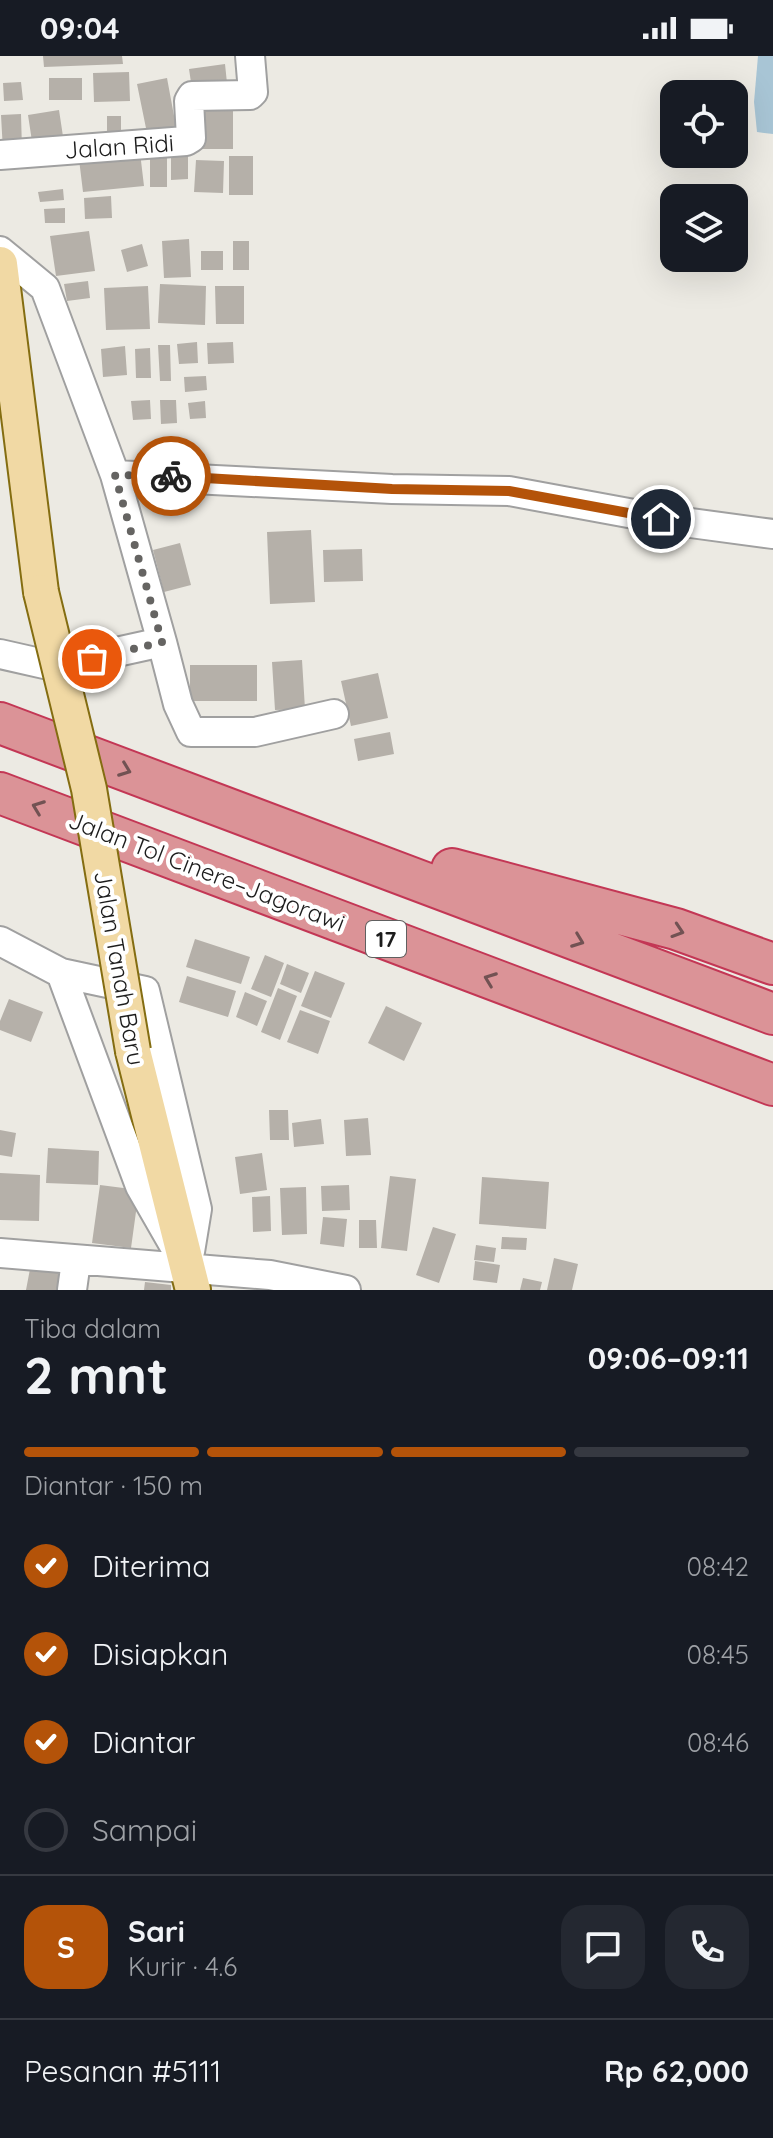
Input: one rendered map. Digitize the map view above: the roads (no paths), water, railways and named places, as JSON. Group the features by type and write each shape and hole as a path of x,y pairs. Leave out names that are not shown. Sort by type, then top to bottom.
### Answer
{"highway":[{"path":"0,723 773,1014"},
{"name":"Jalan Tol Cinere–Jagorawi","path":"0,793 773,1085"},
{"path":"224,807 676,929 773,964"},
{"path":"553,1003 773,1108"}],"main road":[{"name":"Jalan Tanah Baru","path":"0,264 41,592 89,789 133,1051 190,1279"}],"street":[{"name":"Jalan Ridi","path":"0,155 186,141 191,138 189,101 192,96 250,95 253,92 250,56"},
{"path":"0,251 45,288 115,475 178,704 191,732 255,732 334,714"},
{"path":"115,475 392,489 509,491 661,519 773,534"},
{"path":"0,654 53,666 162,642"},
{"path":"0,941 61,973 145,991 197,1209 190,1279"},
{"path":"61,973 140,1186 190,1279"},
{"path":"0,1253 190,1279 237,1272 270,1275 346,1290"},
{"path":"72,1290 76,1261"}],"water":[{"path":"758,56 773,56 773,134 757,132 754,102"}]}
